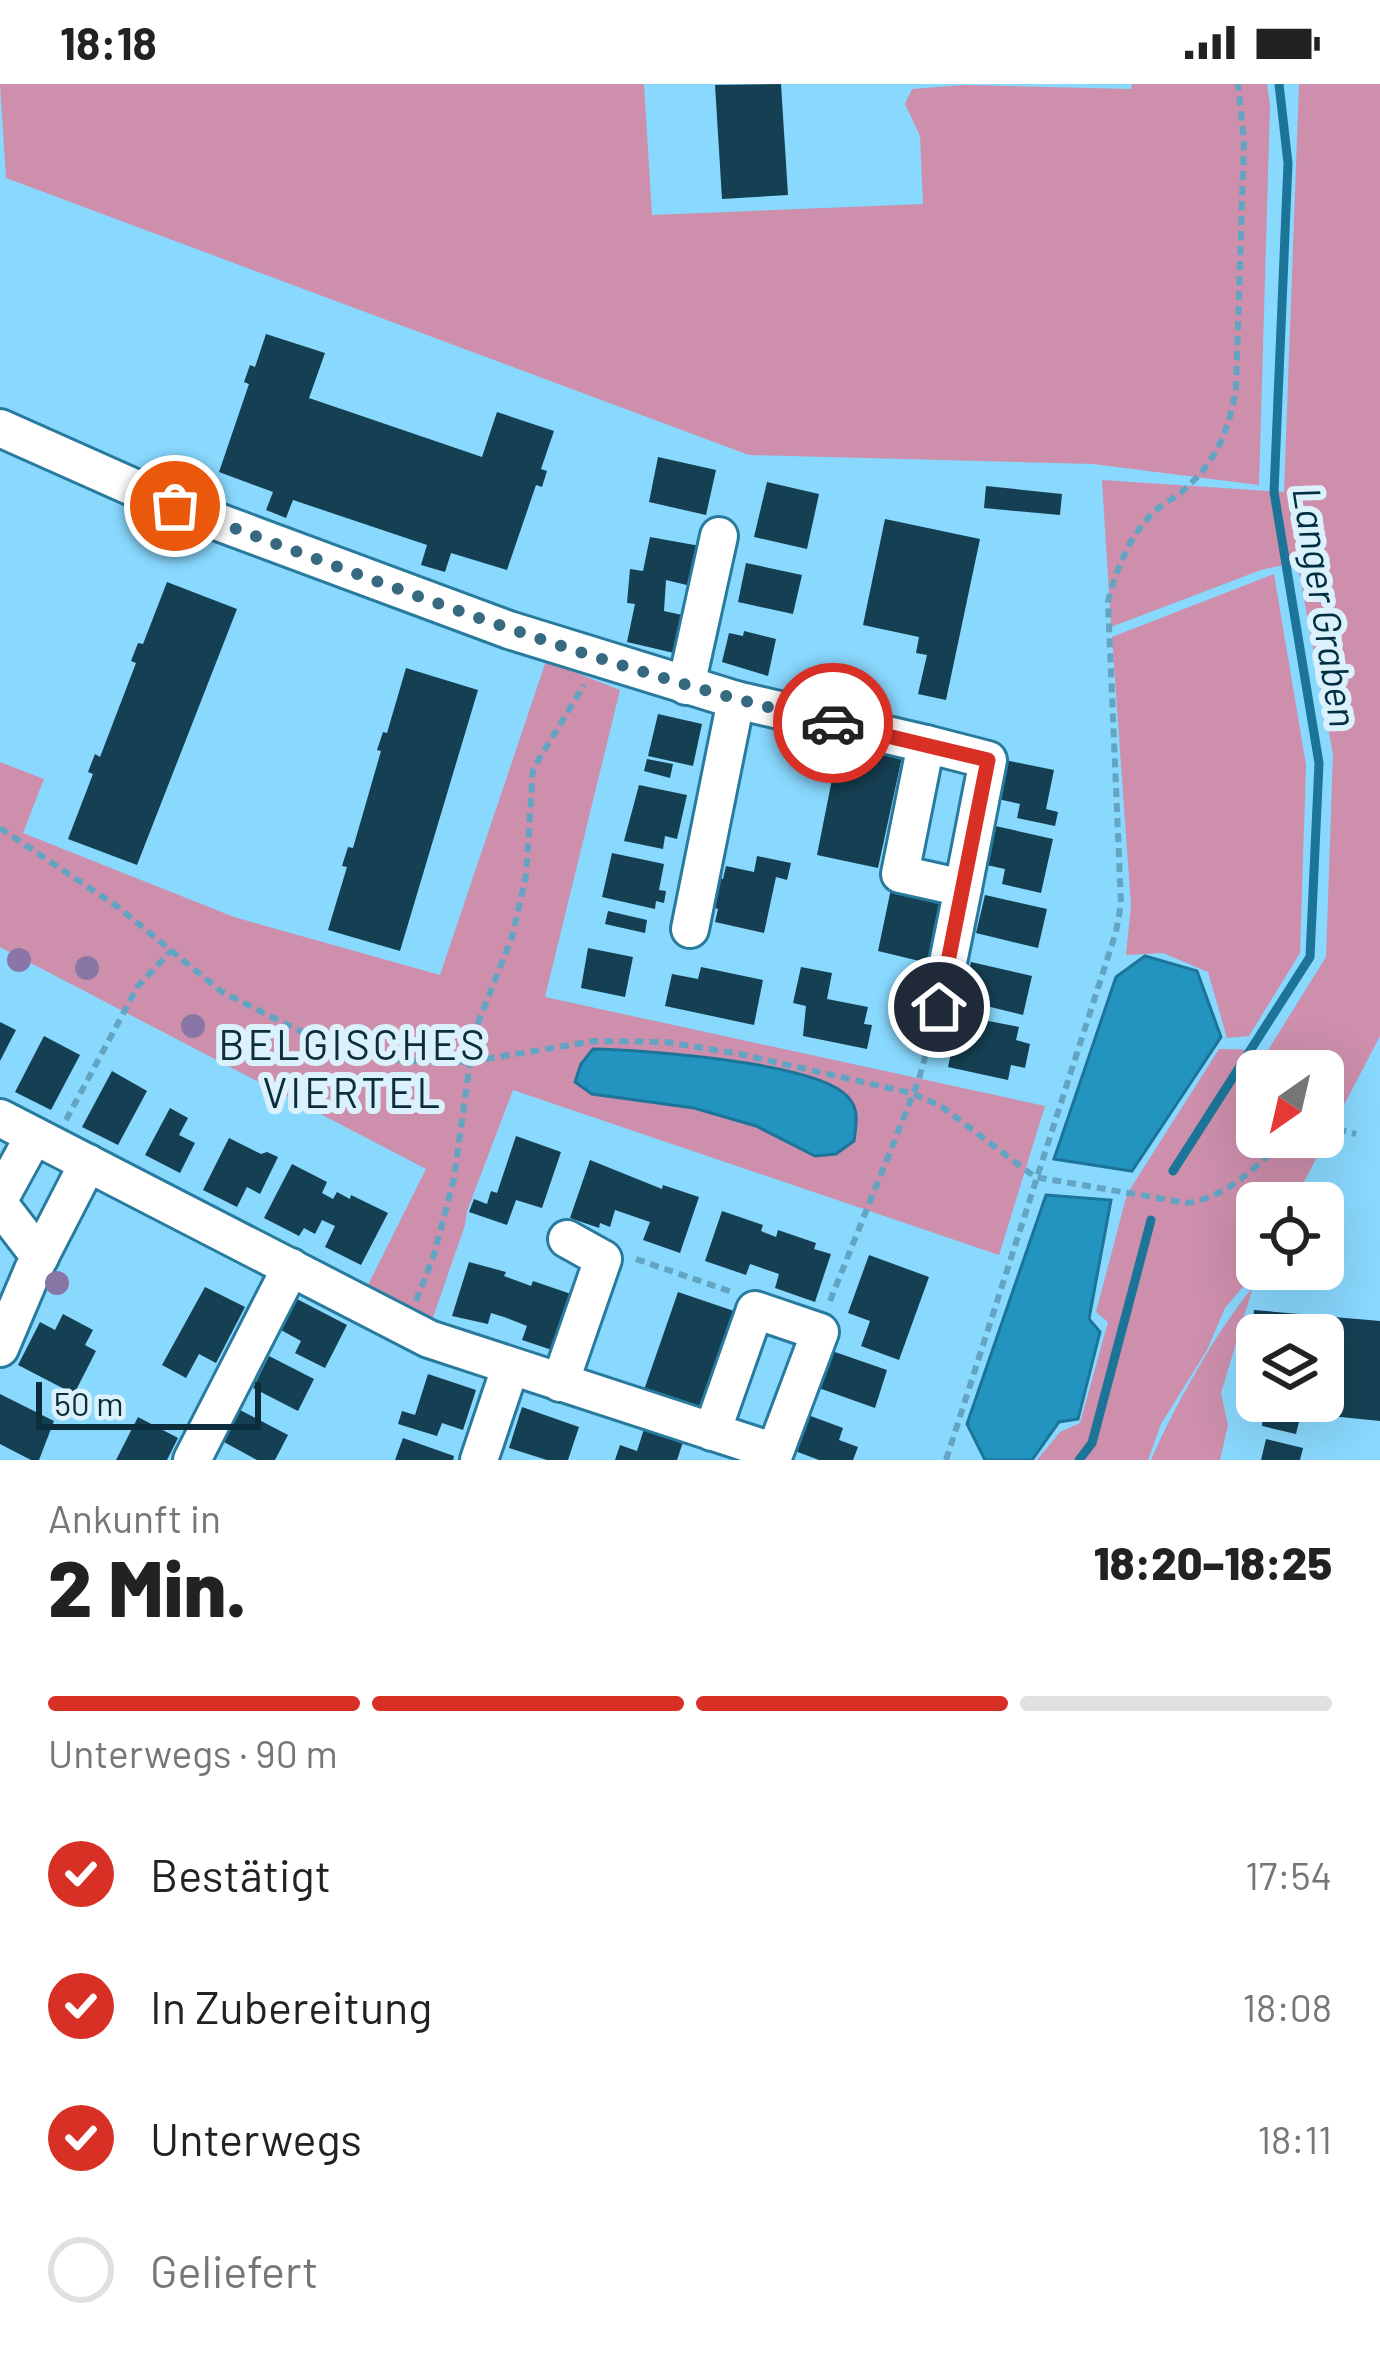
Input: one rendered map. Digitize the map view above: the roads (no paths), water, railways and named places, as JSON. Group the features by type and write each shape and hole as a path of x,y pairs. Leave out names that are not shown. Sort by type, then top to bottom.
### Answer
{"street":[{"path":"0,428 175,506 594,659 736,700 988,760 939,1007"},
{"path":"686,686 719,536"},
{"path":"690,929 736,700"},
{"path":"926,744 900,874 963,888"},
{"path":"0,1118 406,1326 509,1368 773,1456 820,1332 755,1310 712,1432"},
{"path":"40,1257 0,1201 44,1140"},
{"path":"0,1348 11,1288 40,1257 88,1163"},
{"path":"560,1383 615,1257 568,1239"},
{"path":"192,1460 291,1267"},
{"path":"479,1460 509,1368"}],"water":[{"path":"1145,956 1197,971 1221,1037 1132,1171 1054,1159 1116,977"},
{"path":"593,1049 728,1060 802,1075 830,1085 852,1102 854,1141 836,1154 815,1156 756,1126 694,1108 592,1094 575,1082"},
{"path":"1046,1195 1111,1200 1089,1319 1100,1332 1078,1419 1059,1422 1032,1460 985,1460 967,1424"}],"waterway":[{"name":"Langer Graben","path":"1173,1171 1310,957 1319,763 1274,492 1288,163 1279,84"},
{"name":"Langer Graben","path":"1079,1460 1092,1443 1151,1220"}],"district":[{"name":"BELGISCHES VIERTEL","path":"353,1069"}]}
